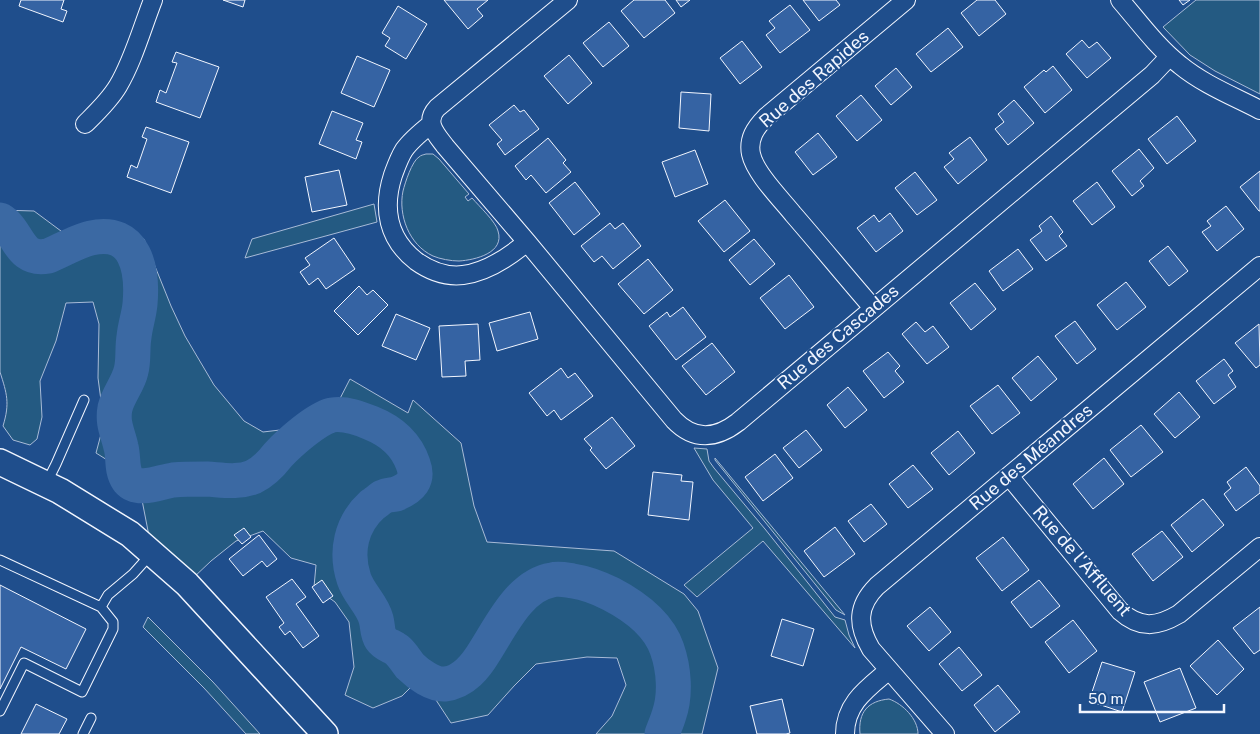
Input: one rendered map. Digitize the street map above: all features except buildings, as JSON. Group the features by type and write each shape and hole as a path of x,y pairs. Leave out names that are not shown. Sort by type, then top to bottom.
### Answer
{"main road":[{"path":"0,462 60,491 130,534 187,584 325,734"}],"street":[{"path":"85,124 102,108 118,86 127,68 153,0"},
{"path":"527,242 503,260 476,272 462,275 437,273 425,267 405,250 397,240 390,224 388,193 404,150 432,124 432,114 437,108 568,0"},
{"name":"Rue des Rapides","path":"873,308 763,177 753,162 750,147 754,130 766,117 906,0"},
{"path":"1120,0 1169,57 1194,75 1260,110"},
{"name":"Rue des Cascades","path":"432,124 445,146 674,420 684,429 695,434 707,436 732,426 1152,75 1169,57"},
{"name":"Rue des Méandres","path":"945,734 871,649 861,625 864,602 877,586 1260,266"},
{"name":"Rue de l'Affluent","path":"1009,476 1120,611 1138,623 1157,624 1172,619 1260,547"},
{"path":"845,734 845,724 852,706 867,689 889,670"}],"lane":[{"path":"46,484 84,400"},
{"path":"101,608 108,595 133,574 152,553"},
{"path":"0,560 101,608 113,622 114,629 82,692 24,663 0,711"},
{"path":"83,734 91,718"}],"shaded area":[{"path":"1196,0 1260,0 1260,94 1215,71 1190,55 1163,27"},
{"path":"426,154 433,154 439,159 469,194 465,197 468,201 472,198 497,227 499,239 497,245 487,254 466,260 442,259 425,251 417,245 412,237 407,228 402,210 403,191 409,172 416,159"},
{"path":"374,204 377,222 245,258 252,239"},
{"path":"0,210 34,211 65,234 76,238 93,237 112,227 144,239 185,336 214,385 244,421 263,432 297,428 331,416 350,379 408,413 413,400 461,443 474,506 487,542 614,551 684,594 698,611 718,668 702,734 596,734 612,716 626,685 617,658 587,657 536,664 488,715 451,723 421,677 402,696 373,708 345,695 354,667 349,622 335,602 314,587 316,565 291,558 263,531 236,541 192,579 150,541 141,495 120,468 96,453 104,423 98,378 99,324 93,302 66,303 56,341 40,381 42,417 37,439 30,445 13,440 3,426 7,405 6,393 0,372"},
{"path":"694,448 707,449 709,461 714,468 835,617 845,620 855,648 763,541 697,597 684,585 753,528 713,480"},
{"path":"715,458 845,615 836,610"},
{"path":"148,617 213,682 260,734 246,734 204,688 143,627"},
{"path":"889,699 899,704 909,713 913,718 918,734 860,734 861,720 866,709 875,702"}],"waterway":[{"path":"0,220 25,250 38,257 48,256 86,239 106,237 118,239 134,254 140,278 140,304 131,371 116,403 114,414 122,451 124,472 132,484 143,486 173,480 207,479 230,481 247,479 264,470 296,438 326,417 347,415 378,426 402,444 415,470 414,479 410,486 396,494 383,497 372,505 359,521 352,539 350,549 351,569 359,589 374,614 381,639 397,650 410,666 426,678 440,684 452,683 464,677 473,668 512,608 530,590 541,583 557,579 592,586 611,594 644,616 658,631 663,640 671,665 673,699 662,734"}]}
